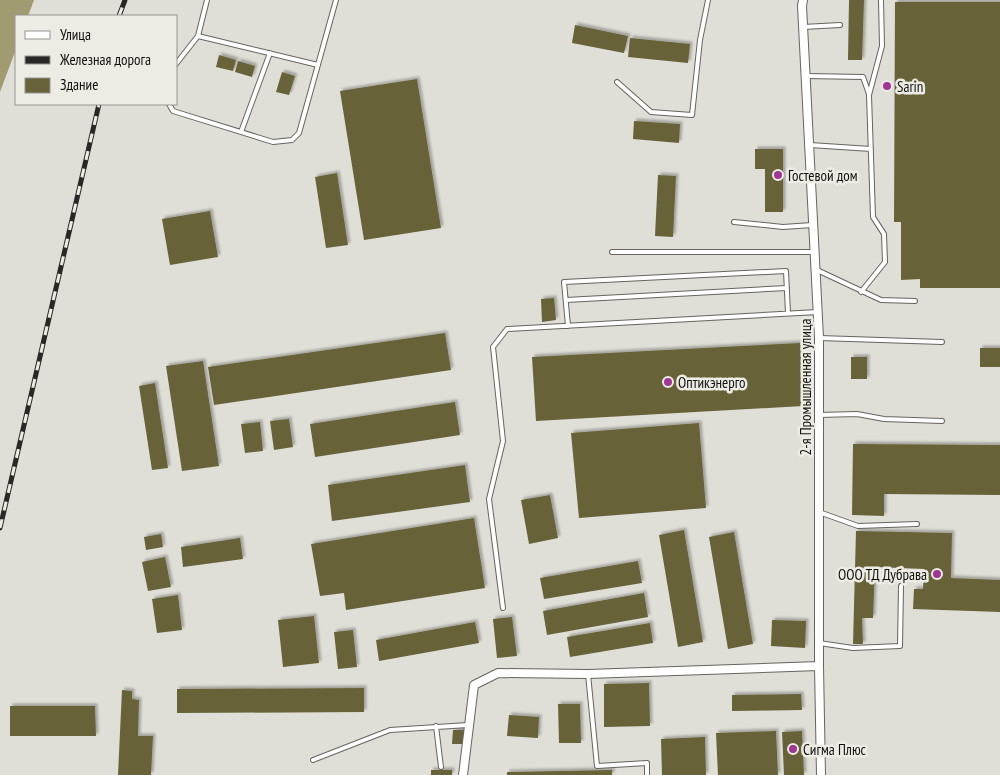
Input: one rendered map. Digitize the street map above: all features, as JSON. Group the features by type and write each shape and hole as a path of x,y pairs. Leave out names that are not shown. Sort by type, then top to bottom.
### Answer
{"street":[{"name":"2-я Промышленная улица","path":"803,0 819,338 819,666 821,775"},
{"path":"463,775 474,685 498,673 588,674 819,666"}],"lane":[{"path":"178,61 198,36 207,0"},
{"path":"169,105 173,111 273,142 292,140 299,133 336,0"},
{"path":"617,82 651,112 692,115 700,40 708,0"},
{"path":"862,292 886,262 884,234 873,217 871,148 870,95 882,46 881,0"},
{"path":"803,27 840,25"},
{"path":"198,36 318,65"},
{"path":"241,132 270,53"},
{"path":"806,76 863,77 870,95"},
{"path":"810,145 871,148"},
{"path":"734,222 783,228 814,225"},
{"path":"612,252 816,252"},
{"path":"817,270 881,300 915,301"},
{"path":"568,326 564,282 786,272 788,313"},
{"path":"566,300 786,288"},
{"path":"503,608 489,498 503,441 493,347 507,329 818,312"},
{"path":"819,338 942,342"},
{"path":"819,415 857,414 884,420 942,421"},
{"path":"819,512 858,526 917,524"},
{"path":"819,643 853,648 900,646 901,586"},
{"path":"588,674 598,766 646,763 646,775"},
{"path":"313,760 390,730 468,724"},
{"path":"436,726 441,767"}],"shaded area":[{"path":"0,0 34,0 28,15 15,15 15,52 0,92"}],"building":[{"path":"849,0 864,0 862,60 848,60"},
{"path":"895,2 1000,2 1000,288 920,288 920,279 901,280 901,222 894,222"},
{"path":"575,25 628,36 624,53 572,43"},
{"path":"630,38 690,44 688,63 628,57"},
{"path":"219,55 236,60 233,71 216,67"},
{"path":"238,61 255,66 252,77 235,72"},
{"path":"282,72 295,76 289,95 276,92"},
{"path":"417,79 441,228 364,240 340,91"},
{"path":"634,121 680,124 679,143 633,139"},
{"path":"755,149 783,149 783,212 765,212 765,169 755,169"},
{"path":"337,173 348,245 326,248 315,177"},
{"path":"658,175 676,176 673,237 655,236"},
{"path":"210,211 218,257 170,265 162,219"},
{"path":"554,298 556,320 542,322 541,299"},
{"path":"445,333 451,370 214,405 208,367"},
{"name":"Оптикэнерго","path":"800,343 803,406 536,421 532,357"},
{"path":"980,348 1000,348 1000,367 980,367"},
{"path":"851,357 867,357 867,379 851,379"},
{"path":"203,361 219,466 182,471 166,366"},
{"path":"155,383 168,468 152,470 139,386"},
{"path":"455,402 460,435 315,457 310,424"},
{"path":"289,419 293,447 274,450 270,421"},
{"path":"260,422 263,451 245,453 241,424"},
{"path":"699,423 706,508 579,518 571,433"},
{"path":"853,444 1000,445 1000,495 884,494 884,516 852,515"},
{"path":"465,465 470,502 332,521 328,485"},
{"path":"550,495 558,538 529,544 521,500"},
{"path":"474,518 485,588 346,610 344,593 320,596 311,544"},
{"path":"684,530 703,642 678,647 659,535"},
{"name":"ООО ТД Дубрава","path":"856,531 952,533 951,578 1000,580 1000,612 913,609 914,589 923,589 924,569 875,567 873,618 862,618 863,644 853,644"},
{"path":"734,532 753,644 728,649 709,537"},
{"path":"161,534 163,547 146,550 144,537"},
{"path":"240,538 243,559 183,567 181,547"},
{"path":"165,557 171,587 148,591 142,562"},
{"path":"638,561 642,583 544,599 540,578"},
{"path":"644,593 648,617 547,635 543,611"},
{"path":"178,595 182,630 157,633 152,599"},
{"path":"314,616 319,663 283,667 278,620"},
{"path":"512,617 517,656 497,658 493,619"},
{"path":"772,620 806,621 805,648 771,646"},
{"path":"475,622 479,643 379,661 376,640"},
{"path":"650,623 653,643 570,657 567,637"},
{"path":"353,630 357,667 338,669 334,632"},
{"path":"649,683 650,726 604,727 604,684"},
{"path":"364,688 364,712 177,713 177,689"},
{"path":"122,690 132,691 132,699 139,700 138,736 153,736 151,775 118,775"},
{"path":"801,694 802,710 732,711 732,695"},
{"path":"558,704 580,704 581,743 559,743"},
{"path":"10,706 95,706 96,736 10,736"},
{"path":"509,715 539,717 538,738 507,736"},
{"path":"453,730 464,730 464,744 452,744"},
{"path":"776,731 778,775 718,775 716,733"},
{"name":"Сигма Плюс","path":"802,731 804,775 784,775 782,732"},
{"path":"705,737 706,775 662,775 661,739"},
{"path":"431,770 452,770 452,775 431,775"},
{"path":"612,770 612,775 507,775 507,772"}],"railway":[{"path":"119,15 125,0"},
{"path":"0,528 99,105"}],"place":[{"name":"Sarin","path":"887,86"},
{"name":"Гостевой дом","path":"778,175"},
{"name":"Оптикэнерго","path":"668,382"},
{"name":"ООО ТД Дубрава","path":"937,574"},
{"name":"Сигма Плюс","path":"793,749"}]}
